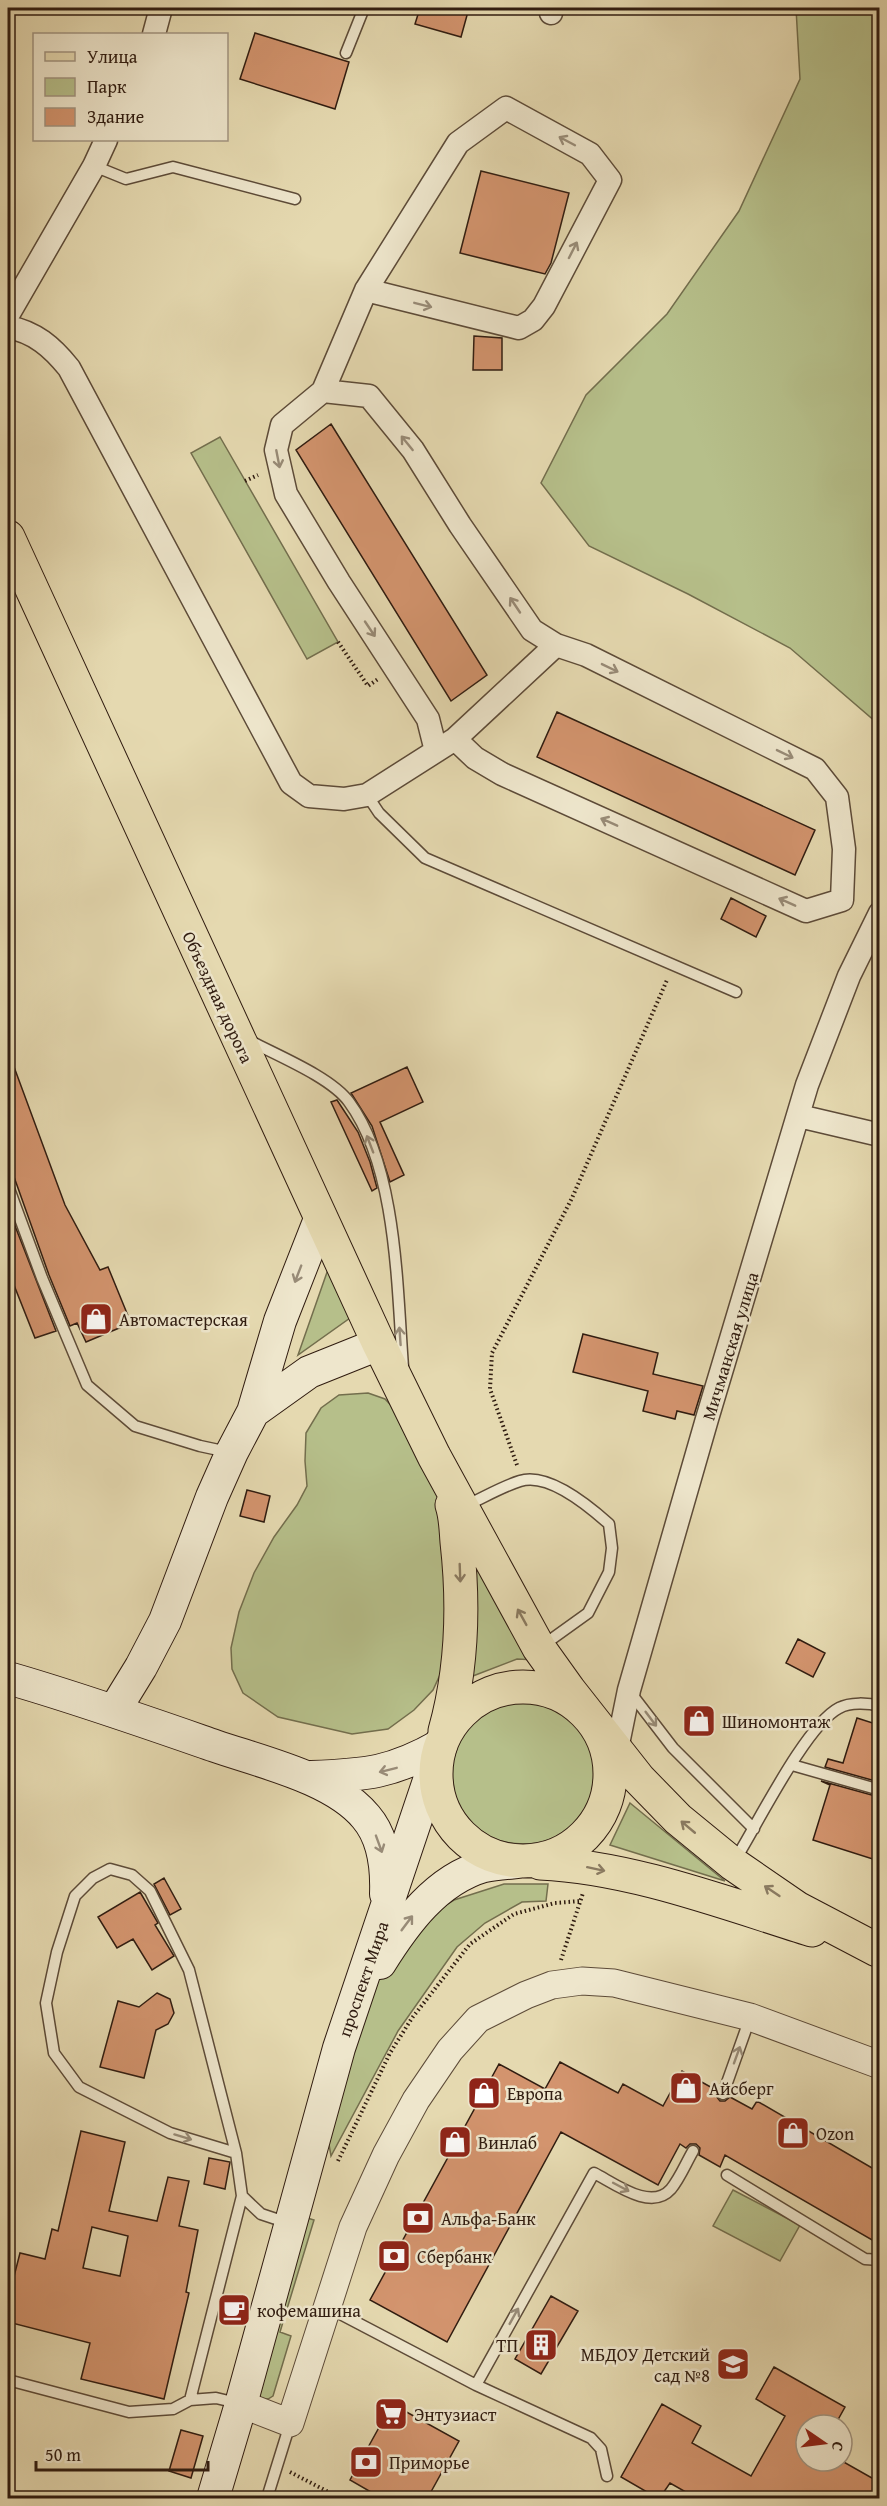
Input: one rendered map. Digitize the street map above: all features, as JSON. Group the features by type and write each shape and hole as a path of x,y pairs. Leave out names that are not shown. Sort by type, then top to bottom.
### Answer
{"main road":[{"name":"Объездная дорога","path":"8,537 320,1219 434,1456"},
{"path":"114,1711 165,1621 232,1452 253,1412 280,1321 320,1219"},
{"path":"253,1412 309,1372 379,1344"},
{"path":"434,1456 539,1648 617,1751 624,1784"},
{"name":"проспект Мира","path":"213,2499 339,2048 450,1713 457,1668 460,1568 454,1511 434,1456"},
{"path":"8,1678 114,1711 304,1777 346,1797 367,1818 381,1843 387,1871 386,1910"},
{"path":"524,1686 552,1691 577,1704 590,1718 607,1748 610,1768 624,1784 678,1819 733,1864 797,1908 878,1951 711,1898 588,1867 517,1862 497,1858 479,1850 453,1827 444,1813 438,1795 436,1775 441,1745 448,1730 458,1715 473,1702 490,1692 524,1686"},
{"path":"304,1777 357,1776 400,1767 441,1745"},
{"path":"339,2048 373,1973 414,1914 435,1893 459,1877 484,1866 540,1860 579,1842 593,1827 603,1809 624,1784"}],"street":[{"path":"154,33 161,8"},
{"path":"366,290 519,327 533,320 544,306 610,180 590,154 506,108 458,142 366,290 322,391 282,426 276,450 286,494 339,582 428,719 436,751"},
{"path":"8,315 94,166 106,141"},
{"path":"8,327 39,338 56,351 69,368 291,783 309,796 344,800 367,795 455,739 556,645"},
{"path":"322,391 369,396 413,450 460,525 532,630 556,645 586,656 814,769 837,797 844,849 842,900 806,911 502,774 475,758 455,739"},
{"name":"Мичманская улица","path":"617,1751 629,1690 807,1085 849,976 874,936 879,913"},
{"path":"799,1116 879,1135"},
{"path":"241,2404 291,2423 353,2227 386,2155 416,2100 450,2050 478,2019 552,1984 582,1981 614,1983 750,2016 879,2065"}],"lane":[{"path":"346,53 364,8"},
{"path":"94,166 126,179 173,167 295,199"},
{"path":"367,795 379,813 425,858 736,992"},
{"path":"234,1033 326,1082 348,1101 365,1132 384,1180 396,1270 404,1394"},
{"path":"8,1186 42,1278 87,1385 135,1426 200,1446 232,1452"},
{"path":"462,1508 522,1480 542,1482 569,1492 609,1524 612,1548 609,1572 588,1613 539,1648"},
{"path":"629,1690 672,1748 754,1829"},
{"path":"733,1864 805,1742 823,1719 840,1707 856,1704 879,1706"},
{"path":"792,1765 879,1790"},
{"path":"190,2400 242,2196 236,2153 189,1970 150,1891 132,1875 110,1869 93,1878 75,1896 57,1952 46,2003 54,2053 80,2087 170,2133 236,2153"},
{"path":"723,2094 750,2016"},
{"path":"476,2385 594,2172 641,2198 651,2198 670,2190 693,2151"},
{"path":"727,2175 865,2259 879,2260"},
{"path":"242,2196 261,2214 291,2223"},
{"path":"326,2307 476,2385 591,2438 601,2450 607,2476"},
{"path":"8,2380 129,2412 173,2409 190,2400 216,2398 241,2404"},
{"path":"267,2499 291,2423"}],"path":[{"path":"338,642 368,686"},
{"path":"522,1480 490,1389 492,1353 572,1198 674,965"},
{"path":"552,1984 581,1901 588,1867 625,1792 624,1784"},
{"path":"277,2465 340,2499"}],"green space":[{"path":"796,8 879,8 879,729 877,723 790,648 688,594 589,546 541,483 586,395 667,314 739,211 800,79"},
{"path":"220,437 338,642 307,659 191,453"},
{"path":"332,1258 357,1313 298,1355"},
{"path":"368,1393 385,1399 400,1415 429,1473 444,1514 451,1596 444,1666 433,1690 414,1710 388,1729 352,1734 278,1717 243,1693 232,1669 231,1648 239,1612 254,1573 307,1486 306,1433 321,1408 339,1395"},
{"path":"476,1562 537,1660 517,1659 465,1679"},
{"path":"523,1700 537,1701 551,1706 574,1721 589,1744 594,1758 594,1786 589,1800 574,1823 551,1838 537,1843 523,1844 509,1843 495,1838 472,1823 457,1800 452,1786 451,1772 452,1758 457,1744 472,1721 495,1706 509,1701"},
{"path":"630,1803 725,1881 610,1845"},
{"path":"504,1884 548,1884 546,1901 522,1902 485,1923 457,1947 398,2031 331,2156 326,2127 356,2032 382,1971 429,1915 454,1900"},
{"path":"733,2190 800,2225 780,2261 713,2226"},
{"path":"304,2217 314,2220 280,2332 291,2336 273,2396 264,2399 256,2394"}],"building":[{"path":"420,8 469,8 461,37 415,24"},
{"path":"255,33 349,62 335,109 240,79"},
{"path":"481,171 569,193 551,263 545,274 460,253"},
{"path":"474,336 502,338 502,370 473,370"},
{"path":"331,424 487,675 451,701 296,450"},
{"path":"557,712 815,830 795,875 537,757"},
{"path":"731,898 766,916 756,937 721,919"},
{"path":"8,1056 10,1056 65,1205 100,1270 108,1267 131,1323 86,1342 77,1323 70,1326 49,1275 8,1160"},
{"path":"407,1067 423,1102 380,1122 404,1175 390,1182 372,1126 351,1093"},
{"path":"337,1100 358,1132 370,1162 377,1188 372,1191 331,1102"},
{"path":"10,1213 56,1331 35,1338 8,1270 8,1214"},
{"path":"583,1334 658,1353 653,1374 703,1386 694,1415 677,1411 675,1419 643,1411 648,1391 573,1372"},
{"path":"247,1490 270,1496 264,1522 240,1516"},
{"path":"798,1639 825,1653 813,1677 786,1663"},
{"path":"857,1718 879,1725 879,1782 825,1767 828,1759 843,1763"},
{"path":"821,1781 879,1797 879,1861 813,1840 830,1785"},
{"path":"164,1878 181,1909 170,1915 154,1884"},
{"path":"140,1892 158,1923 155,1925 174,1956 152,1970 133,1939 117,1948 98,1917"},
{"path":"157,1993 170,1999 174,2013 168,2024 156,2030 144,2078 100,2067 118,2001 139,2007"},
{"path":"560,2062 618,2093 623,2084 663,2106 682,2071 716,2090 716,2096 720,2101 725,2101 730,2097 752,2109 757,2101 879,2172 879,2244 725,2155 720,2167 699,2155 700,2148 696,2144 690,2144 686,2148 680,2144 658,2185 561,2132 447,2342 370,2300 499,2064 545,2089"},
{"path":"81,2131 125,2142 109,2211 157,2221 168,2177 189,2181 179,2226 198,2230 186,2292 189,2293 164,2399 81,2379 90,2343 8,2322 8,2300 20,2253 45,2259 52,2229 58,2231","holes":["92,2227 128,2236 120,2276 83,2268"]},
{"path":"209,2158 230,2162 225,2189 204,2184"},
{"name":"ТП","path":"551,2296 578,2311 541,2374 515,2359"},
{"path":"774,2367 845,2407 842,2413 794,2413 794,2473 854,2473 854,2468 879,2482 879,2499 698,2499 670,2483 659,2499 621,2477 662,2404 701,2426 692,2443 751,2476 785,2416 756,2399"},
{"path":"392,2404 459,2441 427,2499 383,2499 350,2480"},
{"path":"181,2430 203,2436 191,2478 169,2471"}],"place":[{"name":"Автомастерская","path":"96,1319"},
{"name":"Шиномонтаж","path":"699,1721"},
{"name":"Айсберг","path":"686,2088"},
{"name":"Европа","path":"484,2093"},
{"name":"Ozon","path":"793,2133"},
{"name":"Винлаб","path":"455,2142"},
{"name":"Альфа-Банк","path":"418,2218"},
{"name":"Сбербанк","path":"394,2256"},
{"name":"кофемашина","path":"234,2310"},
{"name":"ТП","path":"541,2345"},
{"name":"МБДОУ Детский сад №8","path":"733,2364"},
{"name":"Энтузиаст","path":"391,2414"},
{"name":"Приморье","path":"366,2462"}]}
